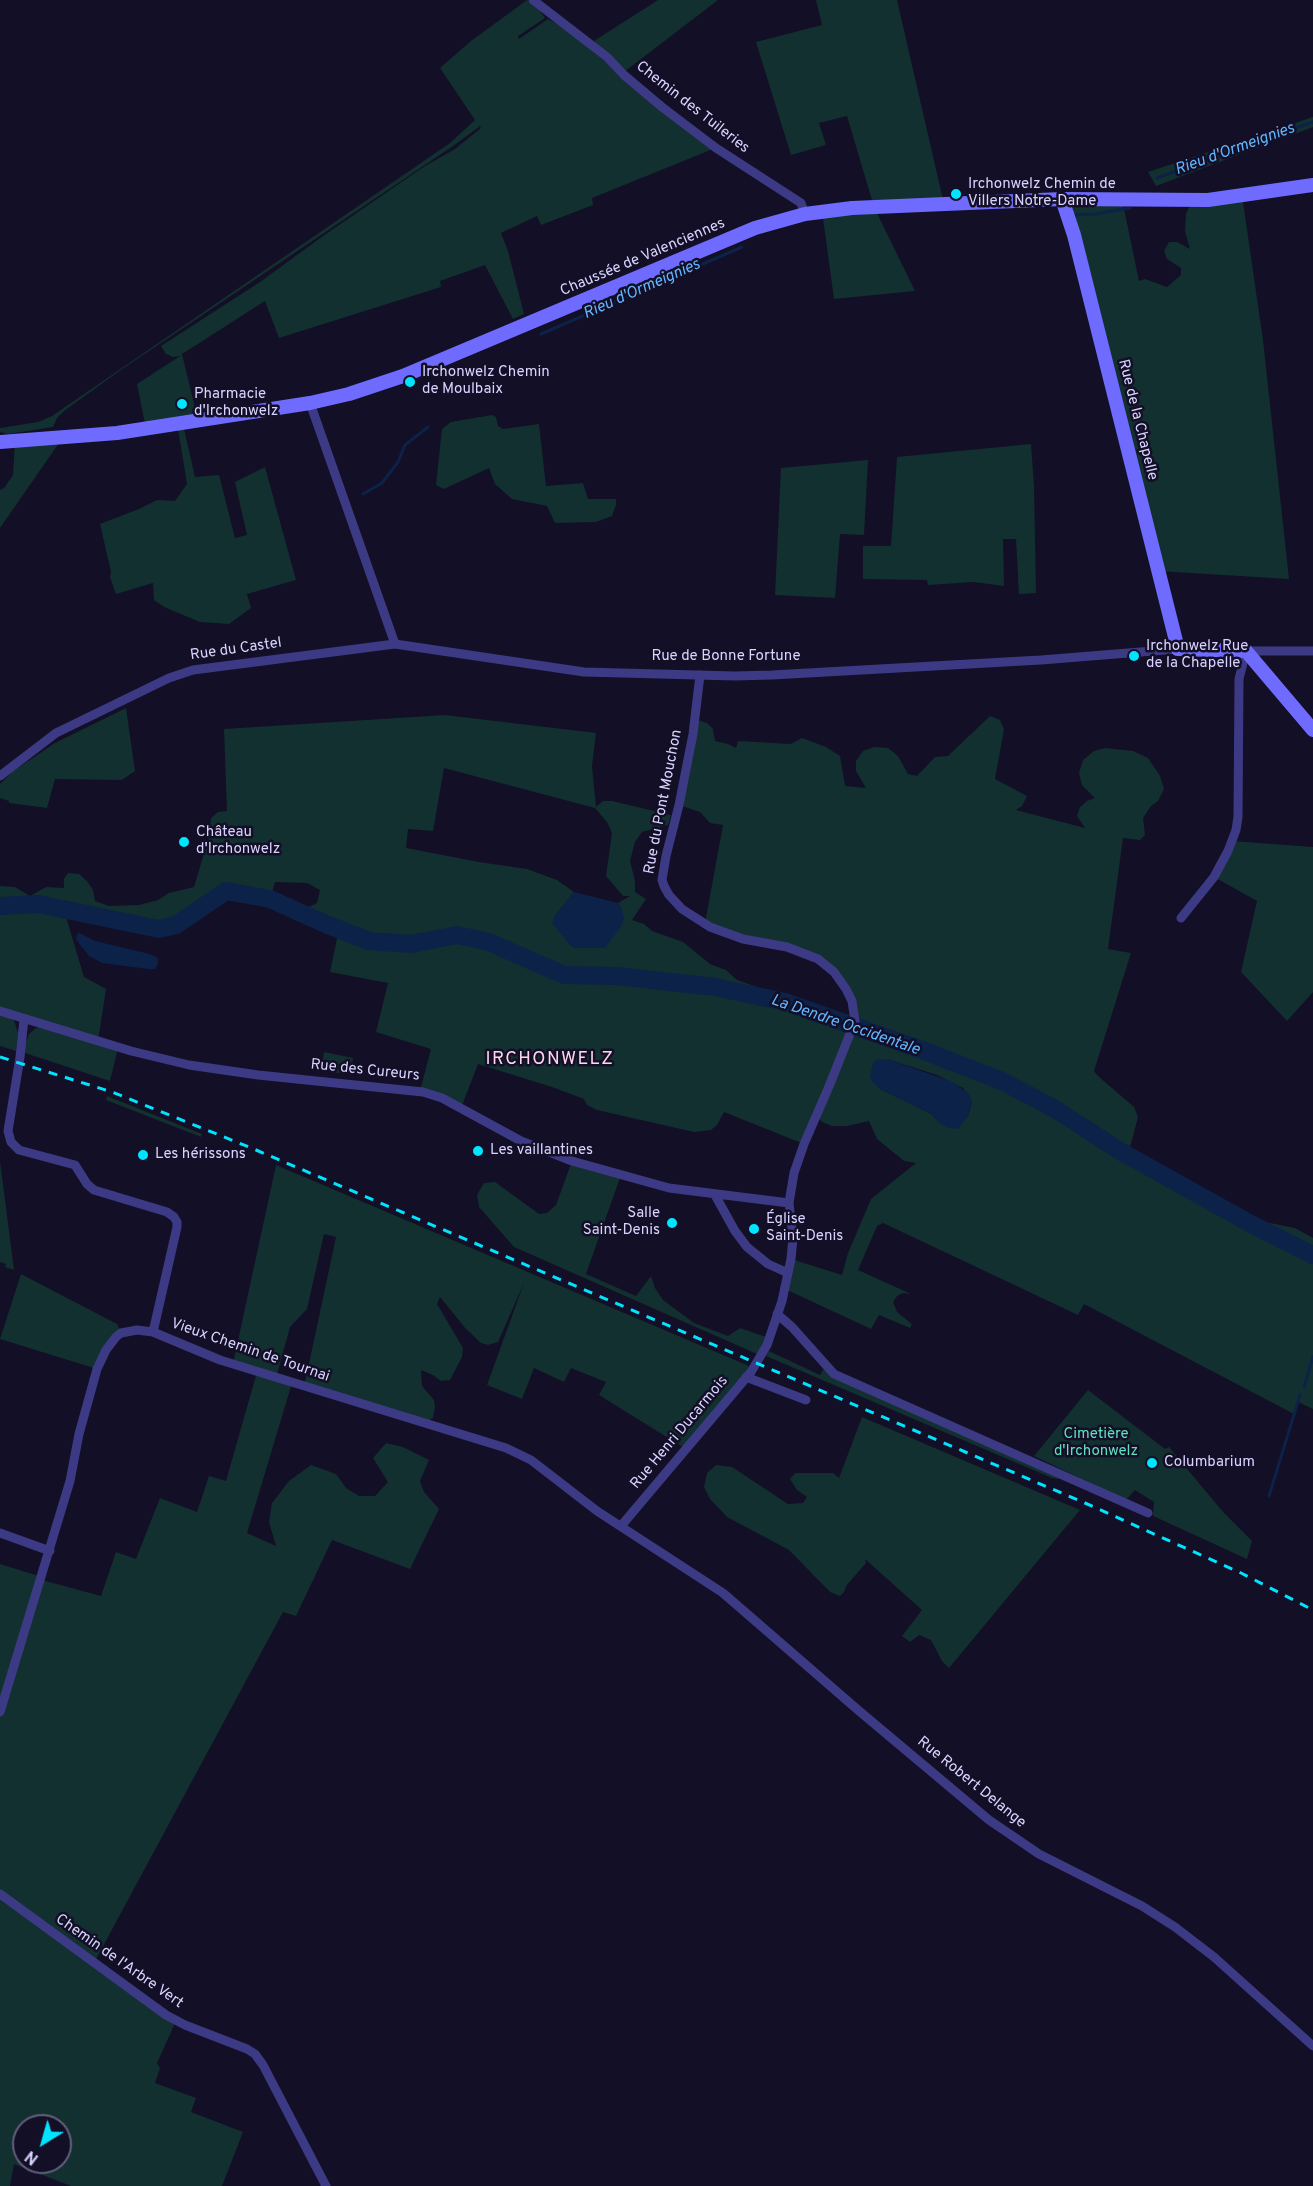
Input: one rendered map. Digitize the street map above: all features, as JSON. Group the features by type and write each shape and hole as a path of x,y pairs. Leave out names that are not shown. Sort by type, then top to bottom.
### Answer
{"main road":[{"name":"Chaussée de Valenciennes","path":"0,442 117,433 310,403 349,394 404,376 747,232 805,214 852,208 1062,199 1208,200 1313,185"},
{"name":"Rue de la Chapelle","path":"1062,199 1074,236 1178,649"},
{"name":"Rue de Bonne Fortune","path":"1178,649 1246,651"},
{"path":"1246,651 1313,730"}],"street":[{"name":"Chemin des Tuileries","path":"532,0 607,57 624,75 662,107 716,148 801,203 805,214"},
{"path":"310,403 395,644"},
{"name":"Rue de Bonne Fortune","path":"395,644 584,672 700,675 784,675 1041,660 1178,649"},
{"name":"Rue du Castel","path":"0,776 56,734 170,678 193,670 395,644"},
{"name":"Rue de Bonne Fortune","path":"1246,651 1313,651"},
{"path":"1181,918 1214,877 1236,830 1239,680 1246,651"},
{"name":"Rue du Pont Mouchon","path":"700,675 693,734 666,856 663,886 682,909 710,927 743,939 787,947 818,959 834,972 846,989 852,1001 855,1021 794,1173 789,1203 793,1238 788,1272"},
{"name":"Rue des Cureurs","path":"0,1011 131,1051 189,1065 258,1075 423,1092 442,1098 521,1141 572,1161 669,1188 789,1203"},
{"path":"24,1019 8,1131 11,1142 19,1150 75,1165 87,1184 94,1190 167,1212 177,1222 153,1332"},
{"path":"716,1195 735,1231 747,1247 768,1264 788,1272"},
{"name":"Rue Henri Ducarmois","path":"621,1526 760,1359 777,1314 788,1272"},
{"path":"777,1314 834,1374 1148,1513"},
{"name":"Vieux Chemin de Tournai","path":"50,1551 70,1481 86,1405 97,1369 106,1350 116,1337 122,1333 137,1330 153,1332 220,1360 521,1454 540,1466 591,1507 621,1526"},
{"path":"746,1377 806,1401"},
{"name":"Rue Robert Delange","path":"621,1526 723,1593 990,1820 1040,1854 1142,1906 1175,1927 1214,1957 1313,2046"},
{"path":"0,1533 50,1551 0,1712"},
{"name":"Chemin de l'Arbre Vert","path":"0,1894 166,2015 182,2024 255,2054 263,2065 326,2186"}],"green space":[{"path":"527,0 538,8 545,18 518,36 519,39 548,19 563,27 713,149 592,198 593,205 541,225 537,216 501,233 508,251 524,314 513,319 485,265 440,281 441,287 279,338 265,301 182,354 198,420 146,429 137,384 180,356 173,357 166,354 161,346 260,282 425,166 455,149 481,128 479,125 453,146 118,372 64,411 57,418 53,427 8,434 0,432 0,428 38,422 52,416 450,143 475,120 440,68 471,41"},
{"path":"658,0 718,0 624,72 594,41"},
{"path":"816,0 897,0 944,204 874,207 847,116 819,123 826,145 791,155 756,42 822,25"},
{"path":"1313,117 1313,127 1156,186 1148,172"},
{"path":"1242,195 1263,340 1289,579 1158,571 1062,199 1122,199 1139,281 1145,279 1167,287 1181,275 1181,268 1167,259 1164,251 1169,242 1177,242 1190,249 1185,231 1186,214 1190,205"},
{"path":"874,207 915,291 834,299 822,211"},
{"path":"492,415 496,417 498,426 503,429 539,424 546,486 583,483 588,499 616,499 612,516 596,522 555,523 547,506 512,499 495,484 489,468 444,489 436,485 442,429 451,422"},
{"path":"178,429 184,429 195,477 219,475 235,538 247,535 235,482 265,467 296,580 247,594 251,608 229,624 200,622 164,607 154,600 153,583 116,594 110,577 111,572 100,524 157,500 175,501 187,484"},
{"path":"15,441 59,443 0,528 0,490 13,475"},
{"path":"1031,444 1036,593 1019,594 1016,539 1003,539 1004,586 974,582 928,585 927,580 863,579 863,546 891,546 897,457"},
{"path":"868,460 864,535 840,534 835,598 775,595 781,468"},
{"path":"126,708 135,771 122,780 55,779 47,808 9,803 0,798 0,784 12,772 55,743"},
{"path":"445,715 596,733 592,766 596,807 603,801 612,801 671,815 668,825 642,832 635,842 630,861 635,892 646,899 632,920 644,924 652,931 683,942 710,964 726,970 737,980 760,988 767,998 785,1002 853,1028 858,1010 826,965 705,923 723,825 710,823 700,812 679,805 698,720 707,723 713,729 715,741 736,748 738,741 791,744 802,738 826,747 840,756 845,786 866,788 856,771 856,761 863,751 874,747 888,748 898,756 908,774 917,776 935,757 948,756 990,716 1000,720 1004,729 995,779 1027,796 1022,806 1016,810 1085,828 1077,816 1080,807 1095,798 1082,785 1079,773 1083,760 1094,751 1105,748 1133,751 1148,758 1160,776 1164,789 1158,801 1151,806 1143,818 1145,835 1140,840 1123,838 1108,949 1131,953 1094,1071 1134,1107 1138,1117 1128,1155 1251,1224 1270,1223 1295,1228 1313,1238 1313,1409 1298,1402 1294,1414 1084,1304 1078,1315 883,1223 877,1226 858,1270 911,1294 903,1293 893,1302 897,1312 912,1324 910,1328 879,1315 871,1329 785,1289 791,1259 842,1275 848,1253 871,1199 916,1163 904,1161 877,1139 869,1121 847,1126 832,1126 822,1122 816,1115 804,1144 724,1112 717,1125 711,1130 694,1132 597,1110 587,1105 584,1099 478,1064 461,1108 420,1091 431,1049 376,1032 388,983 330,972 339,929 298,912 317,903 320,890 307,883 275,882 270,899 226,891 176,925 159,929 64,910 84,977 106,989 98,1041 118,1048 110,1081 22,1052 29,1034 40,1027 9,1017 14,1020 18,1033 16,1051 0,1046 0,886 15,887 30,896 46,887 64,888 64,879 68,873 79,874 93,890 95,901 109,906 139,905 158,900 169,893 194,887 208,840 211,818 218,812 227,811 224,729","holes":["444,768 595,808 607,822 612,833 606,876 623,896 630,896 618,903 622,909 605,948 576,948 570,945 554,917 574,892 557,880 527,869 406,848 408,829 433,831","890,1060 937,1075 963,1088 972,1101 968,1116 939,1123 932,1114 880,1089"]},
{"path":"1232,841 1313,847 1313,992 1287,1021 1241,972 1257,901 1214,877"},
{"path":"324,1052 353,1058 350,1074 321,1071"},
{"path":"107,1096 202,1134 201,1137 106,1100"},
{"path":"0,1161 14,1270 5,1267 6,1264 0,1262"},
{"path":"572,1161 621,1175 586,1274 636,1296 651,1276 663,1300 694,1323 728,1336 740,1328 769,1338 757,1354 514,1247 479,1207 477,1195 484,1183 495,1182 539,1214 547,1213 556,1205"},
{"path":"276,1165 749,1366 746,1377 686,1449 599,1395 606,1382 571,1368 564,1382 534,1368 522,1399 487,1385 524,1283 498,1342 488,1345 481,1343 466,1329 440,1297 437,1304 463,1348 462,1357 450,1380 441,1381 421,1370 422,1386 434,1400 435,1407 433,1418 424,1423 304,1387 336,1237 324,1234 307,1309 290,1327 276,1378 292,1383 247,1533 276,1546 269,1522 272,1503 289,1481 311,1465 336,1474 346,1488 359,1496 375,1496 388,1482 373,1458 386,1443 403,1447 429,1460 420,1481 424,1492 439,1509 410,1569 332,1540 296,1616 283,1612 94,1963 176,2021 157,2063 160,2068 155,2083 196,2098 191,2112 243,2132 222,2186 71,2186 40,2174 72,2174 72,2114 12,2114 12,2174 10,2186 0,2186 0,1564 42,1577 42,1580 101,1596 116,1552 136,1559 160,1498 197,1512 209,1476 226,1481 257,1372 233,1364"},
{"path":"21,1274 117,1324 121,1333 97,1369 0,1339"},
{"path":"769,1351 820,1375 824,1368 1076,1481 1052,1478 766,1356"},
{"name":"Cimetière d'Irchonwelz","path":"1088,1390 1165,1449 1169,1447 1223,1512 1252,1541 1247,1559 1153,1516 1154,1502 1135,1490 1126,1500 1034,1456"},
{"path":"862,1417 1080,1510 949,1668 942,1661 931,1640 919,1635 910,1642 902,1636 922,1610 865,1559 866,1563 840,1596 830,1592 789,1550 727,1517 710,1499 704,1487 707,1473 716,1465 732,1467 788,1504 803,1503 807,1497 797,1490 790,1479 795,1473 833,1473 839,1478"}],"water":[{"path":"574,892 618,903 622,909 624,919 605,948 576,948 570,945 552,923 554,917"},
{"path":"78,932 95,941 150,954 158,958 158,964 155,969 148,969 102,963 89,956 81,946 76,939"},
{"path":"878,1059 890,1060 953,1082 969,1094 972,1101 968,1116 958,1129 948,1128 939,1123 932,1114 880,1089 870,1077 873,1062"}],"waterway":[{"name":"Rieu d'Ormeignies","path":"1157,178 1313,122"},
{"name":"Rieu d'Ormeignies","path":"1074,215 1130,208"},
{"name":"Rieu d'Ormeignies","path":"541,334 742,247"},
{"name":"Rieu d'Ormeignies","path":"363,494 382,483 398,462 405,445 428,427"},
{"name":"La Dendre Occidentale","path":"0,906 38,904 159,929 176,925 226,891 270,899 369,941 411,944 457,935 489,942 564,975 617,976 715,987 785,1002 1002,1081 1055,1109 1120,1151 1251,1224 1313,1255"},
{"path":"1304,1387 1313,1357"},
{"path":"1269,1496 1300,1395"}],"railway":[{"path":"0,1057 112,1092 249,1147 1085,1503 1241,1573 1313,1610"}],"place":[{"name":"Irchonwelz Chemin de Villers Notre-Dame","path":"956,194"},
{"name":"Irchonwelz Chemin de Moulbaix","path":"410,382"},
{"name":"Pharmacie d'Irchonwelz","path":"182,404"},
{"name":"Irchonwelz Rue de la Chapelle","path":"1134,656"},
{"name":"Château d'Irchonwelz","path":"184,842"},
{"name":"Les vaillantines","path":"478,1151"},
{"name":"Les hérissons","path":"143,1155"},
{"name":"Salle Saint-Denis","path":"672,1223"},
{"name":"Église Saint-Denis","path":"754,1229"},
{"name":"Columbarium","path":"1152,1463"}],"district":[{"name":"IRCHONWELZ","path":"550,1060"}]}
